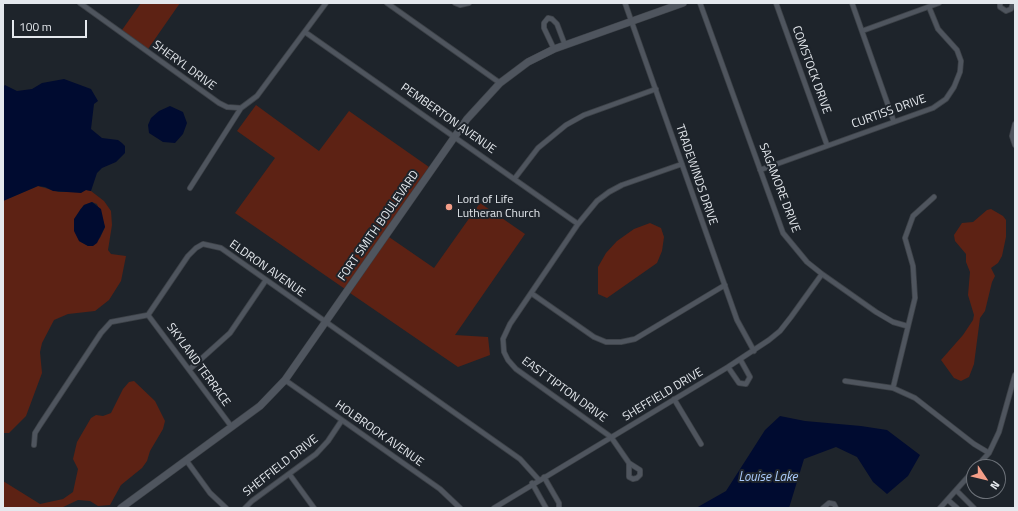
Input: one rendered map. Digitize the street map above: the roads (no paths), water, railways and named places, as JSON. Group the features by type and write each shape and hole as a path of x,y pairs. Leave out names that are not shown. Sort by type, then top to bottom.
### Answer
{"street":[{"name":"SHERYL DRIVE","path":"80,3 219,104 227,107 241,108"},
{"path":"190,188 241,108 257,96 326,3"},
{"path":"388,3 500,83"},
{"path":"455,3 460,5 469,3"},
{"name":"TRADEWINDS DRIVE","path":"625,3 737,320 754,351"},
{"name":"FORT SMITH BOULEVARD","path":"121,508 260,406 285,380 454,137 478,106 500,83 528,62 554,49 683,3"},
{"name":"SAGAMORE DRIVE","path":"700,3 783,233 807,262 822,274 876,312 893,322 907,326"},
{"name":"COMSTOCK DRIVE","path":"776,3 827,145"},
{"path":"852,3 894,122"},
{"path":"862,31 939,3"},
{"path":"1000,3 1000,7 1006,11 1011,9 1013,3"},
{"name":"CURTISS DRIVE","path":"760,170 933,108 946,98 954,87 960,72 961,61 957,50 938,29 929,7"},
{"path":"554,49 544,28 544,23 548,18 552,19 557,24 565,45"},
{"name":"PEMBERTON AVENUE","path":"305,32 515,178 578,224"},
{"path":"515,178 538,148 566,124 584,115 656,89"},
{"path":"1015,124 1012,136 1015,145"},
{"name":"EAST TIPTON DRIVE","path":"612,437 516,369 508,360 504,352 503,339 510,324 578,224 597,201 609,192 682,164"},
{"path":"893,388 915,298 914,266 905,238 913,216 934,197"},
{"name":"ELDRON AVENUE","path":"148,316 188,256 196,248 203,244 221,248 520,459 539,480"},
{"name":"SHEFFIELD DRIVE","path":"494,508 532,483 612,437 754,351 780,331 822,274"},
{"path":"190,369 230,333 266,280"},
{"path":"531,293 594,337 606,342 621,342 635,339 725,285"},
{"path":"34,445 35,433 101,333 111,322 148,316"},
{"name":"SKYLAND TERRACE","path":"148,316 190,369 231,426"},
{"path":"728,367 739,383 746,384 750,377 740,359"},
{"path":"983,459 989,453 999,432 1015,375"},
{"name":"HOLBROOK AVENUE","path":"285,380 440,489 460,508"},
{"path":"845,381 893,388 915,398 974,444 989,453"},
{"path":"674,399 701,444"},
{"name":"SHEFFIELD DRIVE","path":"245,508 252,501 290,475 320,450 328,442 342,420"},
{"path":"612,437 629,463"},
{"path":"186,460 210,493 226,508"},
{"path":"290,475 314,508"},
{"path":"544,477 559,503 559,508"},
{"path":"940,508 966,479"},
{"path":"532,483 546,508"},
{"path":"956,490 974,508"},
{"path":"948,500 956,508"},
{"path":"823,508 829,503 834,504 836,508"}],"water":[{"path":"64,79 91,89 98,101 94,104 91,129 102,138 118,140 125,146 125,153 116,162 102,168 97,173 91,191 86,190 81,193 53,191 45,187 38,186 3,201 3,87 5,85 17,91 32,89 42,83"},
{"path":"170,106 183,112 187,123 183,134 175,143 163,142 149,133 148,125 151,118 159,111"},
{"path":"92,202 101,209 105,227 97,243 93,246 88,246 79,241 74,231 74,219 84,205"},
{"name":"Louise Lake","path":"780,416 805,421 887,430 920,455 908,476 887,494 873,482 857,457 836,447 804,459 789,508 696,508 726,491 765,430"}],"place":[{"name":"Lord of Life Lutheran Church","path":"449,207"}]}
